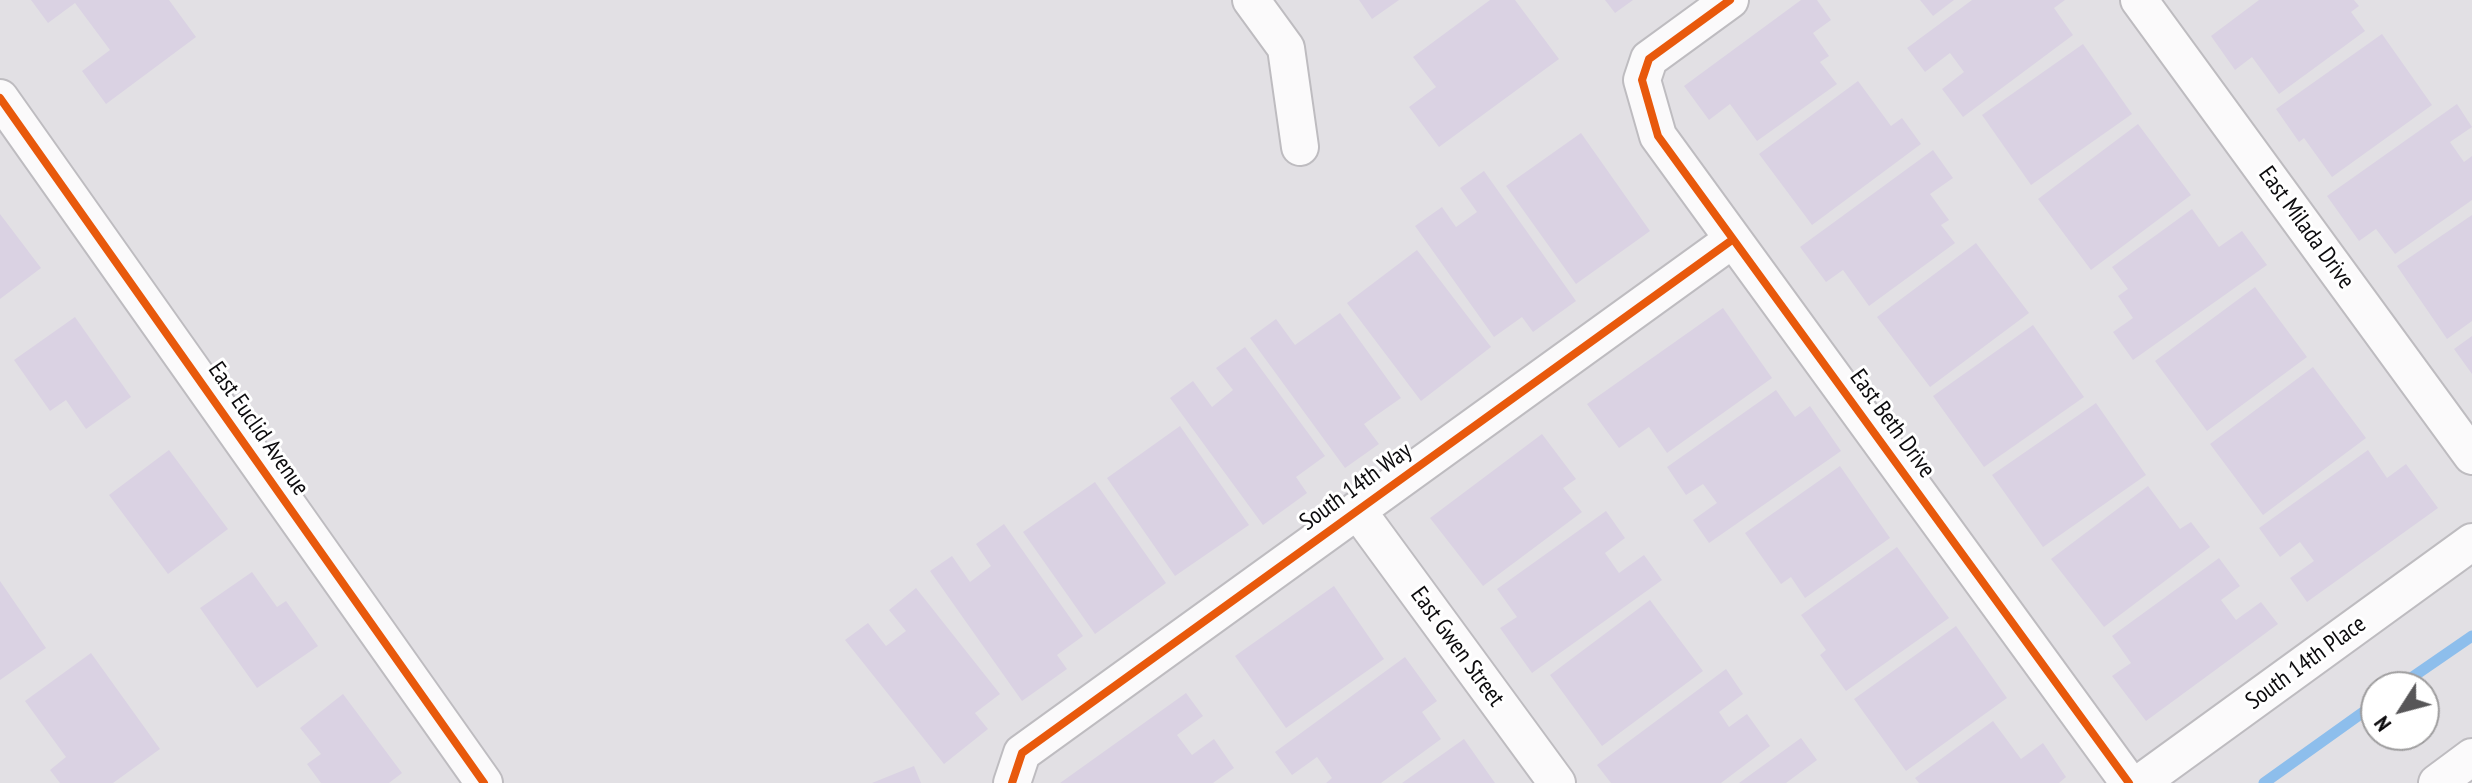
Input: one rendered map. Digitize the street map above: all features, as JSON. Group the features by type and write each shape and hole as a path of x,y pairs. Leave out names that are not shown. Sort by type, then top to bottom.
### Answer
{"street":[{"path":"1251,0 1286,48 1300,147"},
{"name":"East Beth Drive","path":"1730,0 1649,59 1642,80 1658,136 2129,783"},
{"name":"East Milada Drive","path":"2143,1 2472,456"},
{"name":"East Euclid Avenue","path":"0,98 484,783"},
{"name":"South 14th Way","path":"1013,778 1022,753 1732,240"},
{"name":"East Gwen Street","path":"1357,510 1557,783"},
{"name":"South 14th Place","path":"2140,783 2472,542"},
{"path":"2437,783 2472,757"}],"building":[{"path":"31,0 169,0 196,37 106,104 82,71 110,50 75,3 48,23"},
{"path":"1359,0 1399,0 1372,19"},
{"path":"1490,0 1515,0 1559,59 1439,147 1409,107 1436,87 1413,57"},
{"path":"1605,0 1633,0 1615,13"},
{"path":"1801,0 1817,0 1831,20 1813,33 1829,56 1820,62 1837,84 1757,141 1730,104 1709,120 1684,86"},
{"path":"1920,0 1954,0 1933,16"},
{"path":"1972,0 2065,0 2054,8 2073,35 1963,117 1942,89 1964,72 1950,53 1925,72 1907,48"},
{"path":"2259,0 2354,0 2359,6 2351,12 2365,31 2279,94 2252,57 2235,70 2211,36"},
{"path":"2382,34 2432,105 2332,177 2304,138 2299,142 2276,109"},
{"path":"2083,44 2132,114 2031,185 1982,115"},
{"path":"1858,81 1891,126 1902,118 1921,144 1812,225 1759,154"},
{"path":"2457,104 2472,127 2450,142 2464,162 2472,156 2472,200 2395,254 2376,229 2359,241 2327,196"},
{"path":"2138,124 2191,195 2091,270 2038,199"},
{"path":"1581,133 1650,231 1576,284 1506,186"},
{"path":"1933,150 1953,178 1930,194 1949,220 1941,225 1955,243 1869,306 1843,270 1826,282 1800,247"},
{"path":"1484,171 1576,301 1533,332 1522,317 1494,337 1415,226 1442,207 1456,227 1477,212 1460,188"},
{"path":"2192,209 2219,247 2242,231 2267,265 2133,360 2113,332 2133,318 2118,296 2128,289 2112,267"},
{"path":"0,214 41,268 0,299"},
{"path":"2472,215 2472,321 2447,339 2397,266"},
{"path":"1976,243 2029,313 1930,387 1877,317"},
{"path":"1417,250 1491,347 1421,401 1347,303"},
{"path":"2255,287 2307,357 2207,431 2155,361"},
{"path":"1723,308 1772,378 1667,453 1649,427 1619,448 1587,404"},
{"path":"1340,313 1401,398 1364,424 1379,444 1345,468 1250,338 1276,319 1295,345"},
{"path":"75,317 131,397 86,429 66,400 50,411 14,360"},
{"path":"2033,325 2084,397 1984,467 1933,396"},
{"path":"2472,336 2472,374 2454,349"},
{"path":"1245,347 1325,456 1296,477 1307,493 1263,525 1170,398 1193,381 1212,407 1233,390 1216,368"},
{"path":"2313,367 2366,438 2263,515 2210,444"},
{"path":"1776,390 1795,417 1810,406 1841,451 1709,543 1693,520 1717,503 1703,484 1686,495 1667,467"},
{"path":"2096,403 2146,475 2043,547 1992,475"},
{"path":"1180,426 1249,525 1175,576 1107,478"},
{"path":"1542,434 1576,479 1563,488 1582,512 1483,586 1430,518"},
{"path":"169,450 228,529 168,574 109,495"},
{"path":"2368,450 2387,478 2406,464 2438,508 2307,602 2290,578 2314,561 2300,542 2280,557 2259,528"},
{"path":"1840,466 1890,538 1805,598 1791,577 1781,584 1745,533"},
{"path":"1095,482 1166,583 1095,634 1023,532"},
{"path":"2148,486 2180,529 2191,522 2210,547 2104,627 2051,559"},
{"path":"1606,511 1625,538 1605,553 1619,573 1644,555 1662,580 1532,673 1500,628 1517,617 1497,589"},
{"path":"1004,524 1083,636 1057,655 1067,669 1022,701 930,571 952,556 970,582 991,566 976,544"},
{"path":"1897,547 1949,618 1846,691 1820,655 1826,650 1801,615"},
{"path":"2219,558 2240,586 2221,600 2236,620 2261,602 2278,624 2146,721 2112,676 2131,663 2112,636"},
{"path":"252,572 277,607 286,601 318,646 257,688 200,608"},
{"path":"0,581 46,648 0,680"},
{"path":"1334,586 1384,659 1286,728 1235,656"},
{"path":"916,588 1000,694 975,713 988,729 944,764 845,640 868,623 886,646 906,631 889,610"},
{"path":"1650,600 1703,671 1602,746 1550,675"},
{"path":"1956,626 2007,698 1906,771 1854,699"},
{"path":"91,653 160,749 113,783 60,783 50,770 66,757 25,701"},
{"path":"1405,657 1437,701 1422,712 1441,739 1381,783 1326,783 1332,778 1317,757 1292,775 1275,752"},
{"path":"1726,669 1743,694 1719,712 1729,727 1747,714 1770,746 1721,783 1611,783 1597,765"},
{"path":"1186,693 1203,716 1177,735 1192,755 1214,739 1234,768 1213,783 1060,783"},
{"path":"343,694 402,773 389,783 321,783 307,764 321,754 300,728"},
{"path":"1993,721 2021,759 2043,743 2066,777 2059,783 1919,783 1915,778"},
{"path":"1801,738 1817,760 1786,783 1739,783"},
{"path":"1464,739 1495,783 1402,783"},
{"path":"914,766 921,783 872,783"}],"waterway":[{"path":"2421,671 2472,636"},
{"path":"2264,783 2360,714"}],"cycle path":[{"path":"1730,0 1649,59 1642,80 1658,136 2129,783"},
{"path":"0,98 484,783"},
{"path":"1012,783 1022,753 1732,240"}]}
